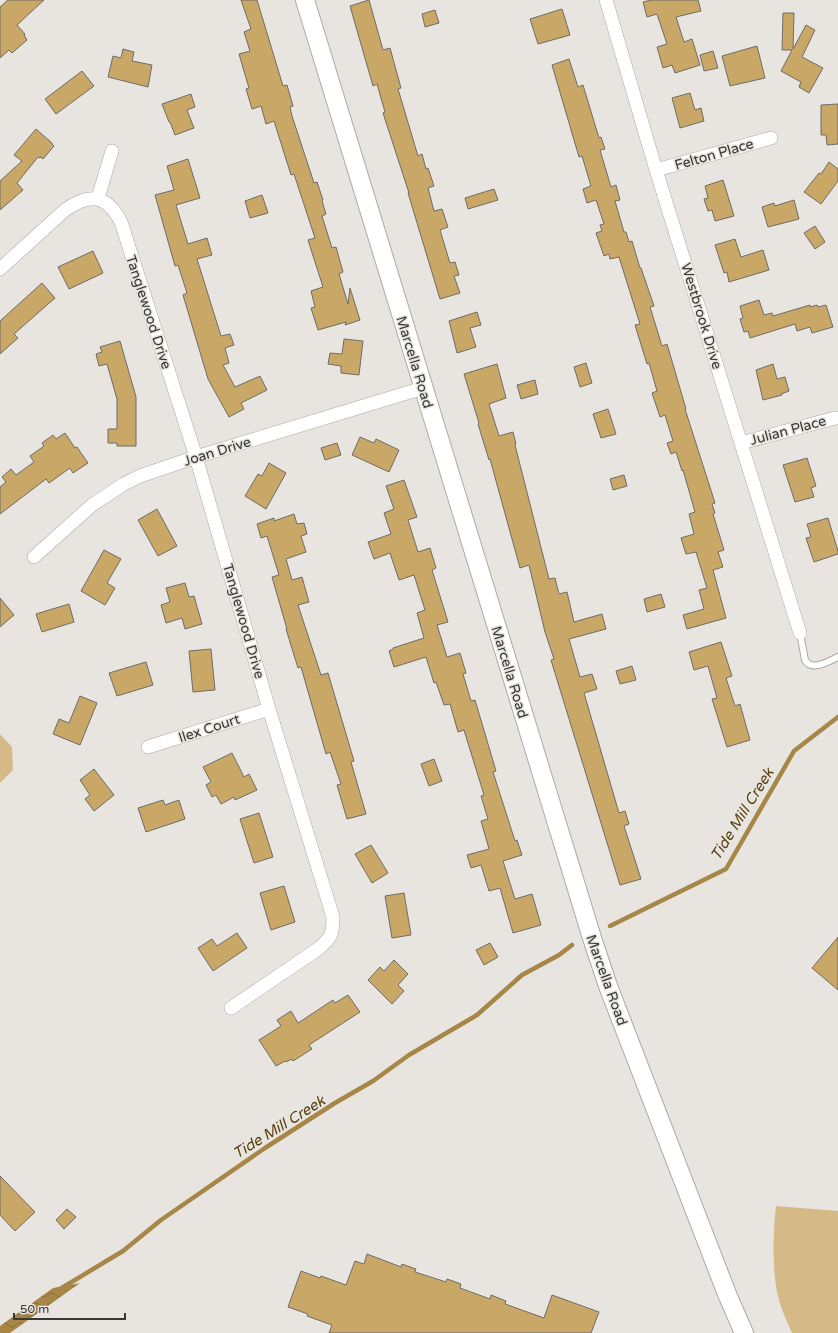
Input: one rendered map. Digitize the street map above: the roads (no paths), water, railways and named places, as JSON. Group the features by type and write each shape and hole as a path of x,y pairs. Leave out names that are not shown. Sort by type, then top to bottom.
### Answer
{"street":[{"name":"Marcella Road","path":"305,0 592,938 608,986 726,1294 744,1333"},
{"name":"Westbrook Drive","path":"606,0 656,170 800,632"},
{"name":"Felton Place","path":"656,170 771,138"},
{"path":"0,269 75,202 88,198 98,198 112,152"},
{"name":"Tanglewood Drive","path":"98,198 108,204 116,213 121,222 196,457 269,709 333,918 333,931 328,941 231,1008"},
{"name":"Joan Drive","path":"34,557 92,505 124,484 140,476 196,457 423,388"},
{"name":"Julian Place","path":"741,443 835,418"},
{"name":"Ilex Court","path":"148,747 269,709"}],"lane":[{"path":"800,632 807,664 812,666 838,657"}],"water":[{"path":"80,1283 10,1333 0,1333 0,1326 53,1288"}],"waterway":[{"name":"Tide Mill Creek","path":"610,926 726,869 794,751 838,717"},
{"name":"Tide Mill Creek","path":"60,1289 123,1251 161,1220 265,1148 335,1103 373,1081 409,1055 477,1015 522,975 559,955 572,945"}]}
